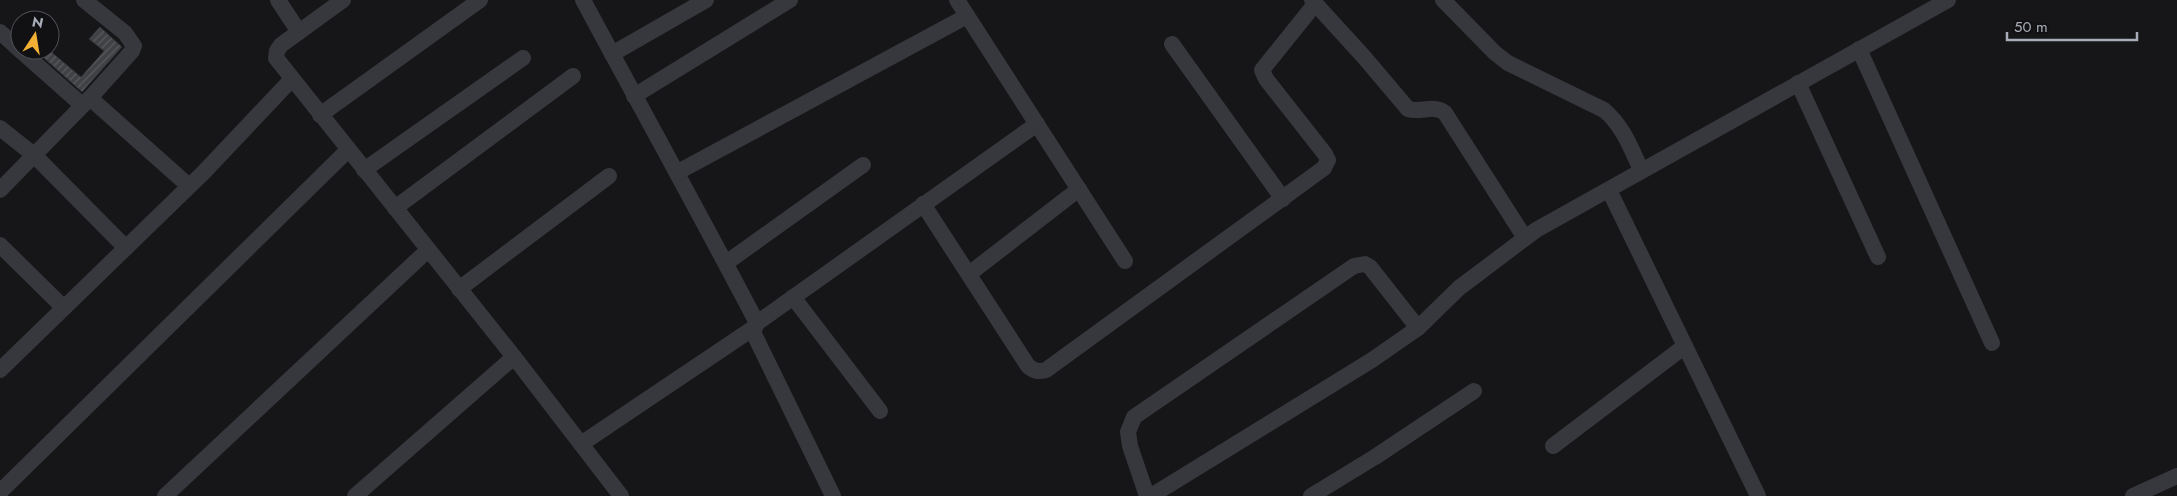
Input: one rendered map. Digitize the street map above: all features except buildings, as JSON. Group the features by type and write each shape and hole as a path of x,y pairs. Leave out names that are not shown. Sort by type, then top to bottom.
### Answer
{"street":[{"path":"0,190 132,51 134,46 124,33 84,0"},
{"path":"278,0 299,32"},
{"path":"343,0 299,32 277,51 276,58 291,80 514,357 621,496"},
{"path":"320,115 480,0"},
{"path":"583,0 726,263 756,325 753,332 756,340 833,496"},
{"path":"612,54 706,0"},
{"path":"634,96 790,0"},
{"path":"957,0 1125,261"},
{"path":"1443,0 1495,53 1508,63 1604,110 1614,118 1624,132 1641,170"},
{"path":"1151,496 1372,360 1418,328 1459,288 1536,230 1798,82 1948,0"},
{"path":"923,204 1028,366 1040,372 1133,308 1318,173 1328,160 1266,79 1262,70 1314,2 1364,56 1408,109 1418,111 1435,108 1445,113 1525,238"},
{"path":"678,172 967,16"},
{"path":"0,32 10,41"},
{"path":"1172,44 1283,198"},
{"path":"1859,49 1992,343"},
{"path":"364,170 523,58"},
{"path":"33,60 189,186"},
{"path":"395,208 573,76"},
{"path":"2,364 126,248 189,186 291,80"},
{"path":"1798,82 1878,257"},
{"path":"581,444 756,325 1037,124"},
{"path":"0,128 34,155 126,248"},
{"path":"0,492 348,150"},
{"path":"726,263 862,165"},
{"path":"459,289 609,176"},
{"path":"969,274 1079,189"},
{"path":"1609,190 1758,496"},
{"path":"0,245 64,308"},
{"path":"164,496 428,250"},
{"path":"1148,496 1130,446 1128,432 1134,417 1354,266 1366,264 1370,267 1418,328"},
{"path":"793,297 880,411"},
{"path":"1553,446 1685,346"},
{"path":"355,496 514,357"},
{"path":"1311,496 1375,457 1474,391"},
{"path":"2133,496 2177,476"}]}
